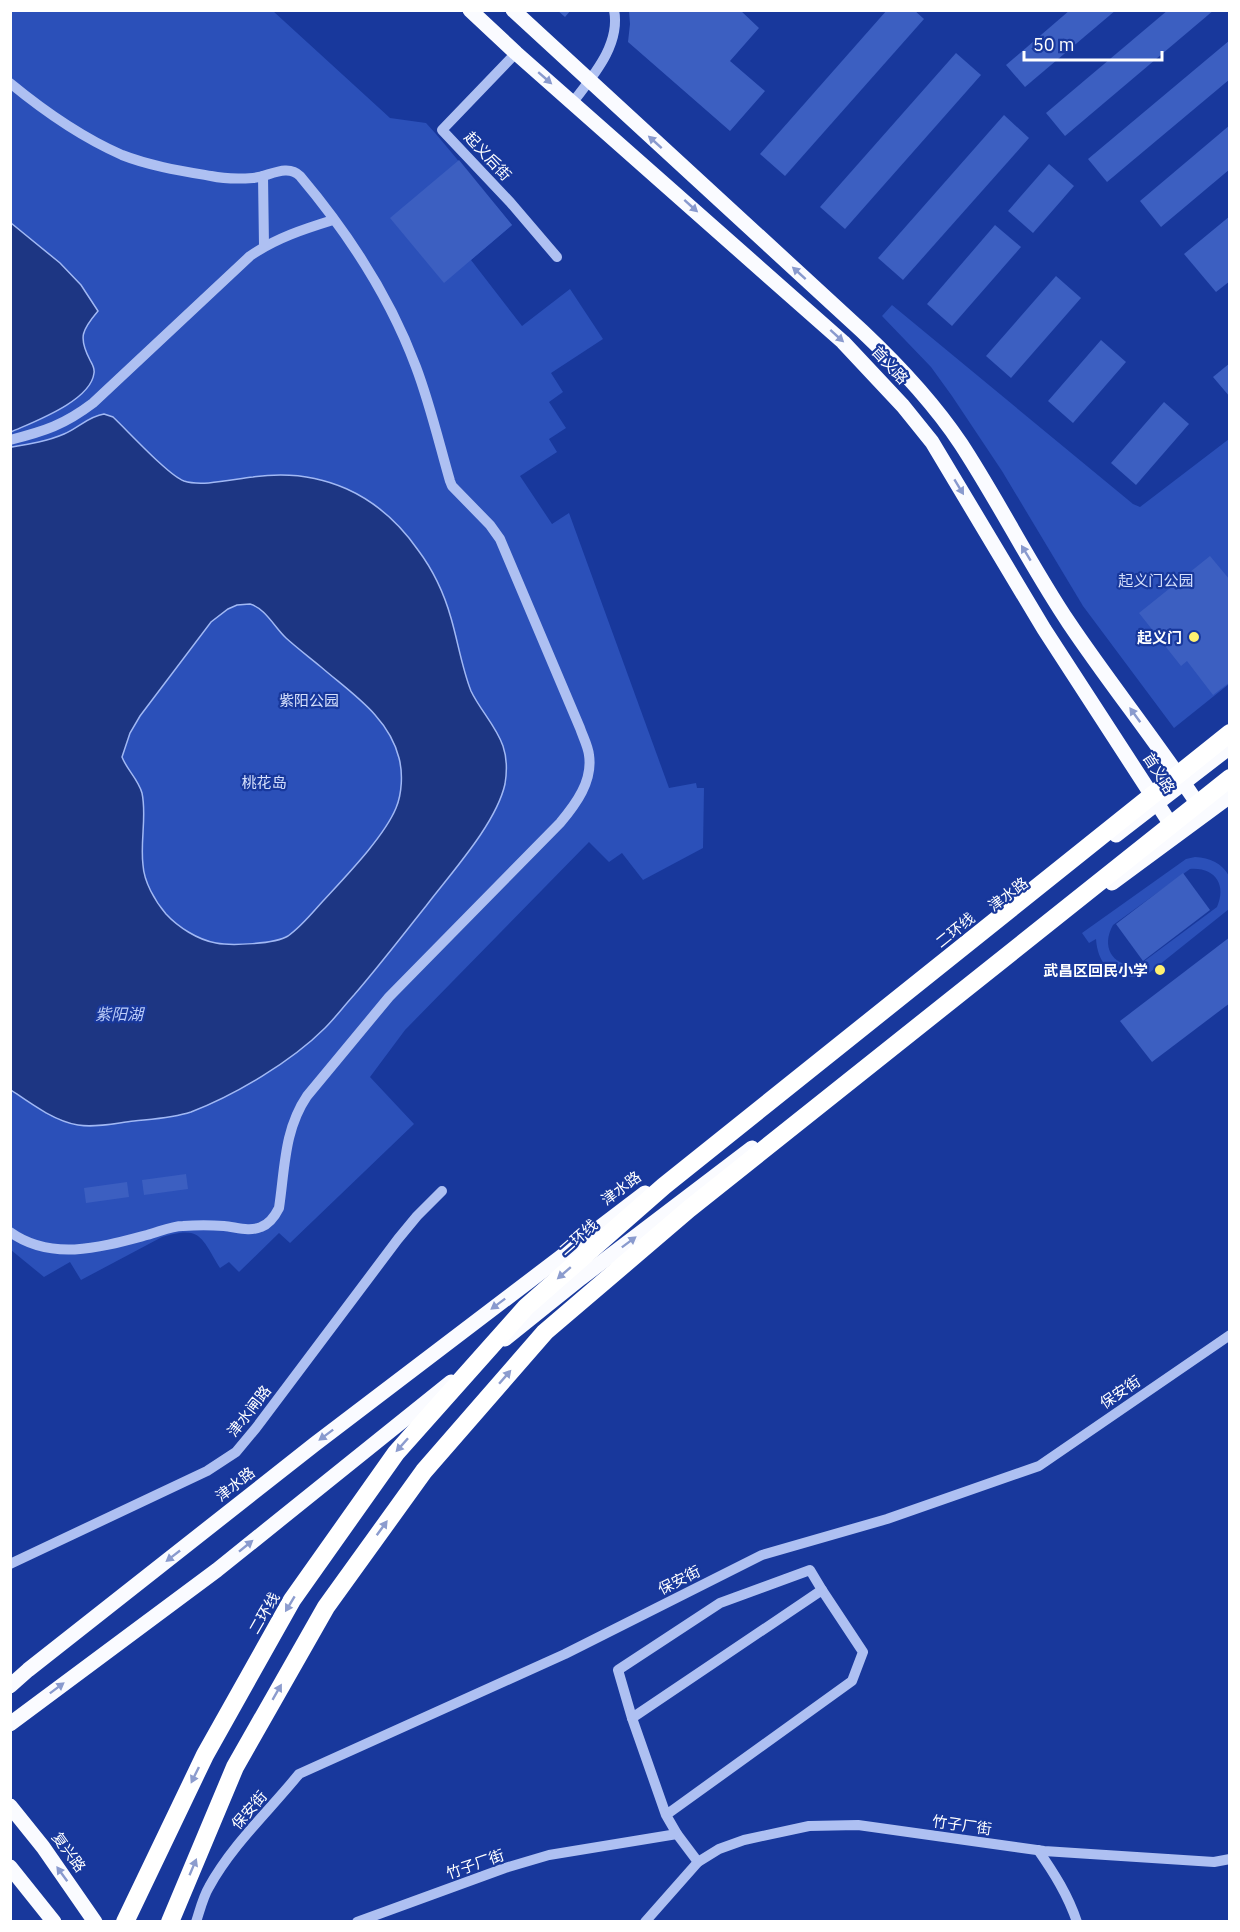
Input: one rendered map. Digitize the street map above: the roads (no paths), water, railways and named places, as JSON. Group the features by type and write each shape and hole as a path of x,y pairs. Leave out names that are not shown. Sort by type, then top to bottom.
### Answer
{"highway":[{"name":"二环线","path":"125,1922 205,1755 292,1600 396,1453 526,1306 664,1186 1230,733"},
{"path":"170,1922 234,1767 326,1607 424,1471 544,1332 689,1209 1230,778"}],"main road":[{"name":"首义路","path":"470,10 843,342 903,406 932,442 1044,629 1177,834"},
{"name":"首义路","path":"513,10 871,339 939,413 975,467 1069,623 1204,814"},
{"name":"津水路","path":"10,1686 325,1436 1230,747"},
{"path":"10,1724 216,1570 581,1278 1230,796"},
{"name":"复兴路","path":"10,1806 43,1847 95,1922"},
{"path":"10,1867 54,1922"}],"street":[{"path":"573,102 589,81 612,42 616,27 614,10"},
{"name":"起义后街","path":"516,53 442,130 510,202 557,257"},
{"path":"10,83 81,134 123,155 174,170 222,178 253,178 279,171 294,171 305,182 362,258 374,280 415,364 452,486 490,525 508,555 587,746 590,763 587,780 578,799 560,823 389,997 307,1096 292,1123 285,1155 279,1208 263,1227 251,1230 223,1226 181,1226 89,1249 39,1246 28,1243 10,1232"},
{"path":"263,176 264,246"},
{"path":"10,440 52,428 74,417 93,403 222,281 264,246 298,231 333,220"},
{"name":"津水闸路","path":"10,1564 188,1481 236,1452 398,1239 442,1191"},
{"name":"保安街","path":"196,1922 208,1888 224,1863 299,1774 565,1654 762,1555 887,1519 1039,1466 1230,1335"},
{"path":"666,1815 852,1681 863,1652 810,1570 720,1603 618,1670 666,1815 698,1862"},
{"path":"632,1718 822,1590"},
{"name":"竹子厂街","path":"645,1922 698,1862 719,1848 744,1840 809,1826 858,1825 1038,1850 1214,1862 1230,1859"},
{"name":"竹子厂街","path":"357,1922 505,1868 549,1855 677,1834"},
{"path":"1038,1850 1057,1877 1072,1906 1077,1922"}],"water":[{"path":"11,223 60,263 81,285 98,311 88,323 83,339 94,373 83,393 60,409 11,432"},
{"name":"紫阳湖","path":"99,415 113,417 158,462 184,481 209,483 278,475 302,476 346,489 367,500 385,514 403,530 438,582 454,627 471,691 500,739 505,755 506,770 505,784 500,799 472,848 372,973 311,1041 262,1076 191,1112 163,1118 92,1126 60,1120 11,1090 10,443 12,447 52,439","holes":["237,605 255,606 286,638 356,696 378,718 394,743 399,758 401,790 396,808 383,831 353,869 298,928 288,936 273,941 223,944 202,939 176,924 166,914 151,891 145,878 143,865 142,793 122,757 130,733 140,716 211,622"]}],"place":[{"name":"起义门","path":"1194,637"},
{"name":"武昌区回民小学","path":"1160,970"}],"park label":[{"name":"起义门公园","path":"1156,580"},
{"name":"紫阳公园","path":"309,700"},
{"name":"桃花岛","path":"264,782"}]}
